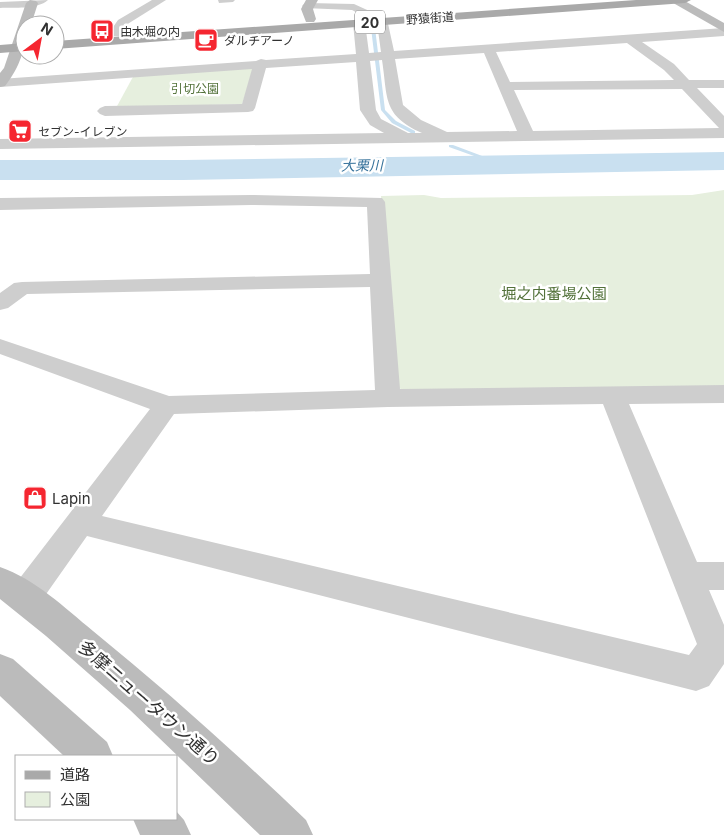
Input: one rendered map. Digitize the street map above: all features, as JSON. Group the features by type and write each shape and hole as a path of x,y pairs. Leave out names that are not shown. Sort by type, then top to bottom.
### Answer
{"main road":[{"name":"野猿街道","path":"65,44 359,23 378,18 580,0"},
{"name":"野猿街道","path":"65,36 310,19 378,18 678,0"},
{"path":"0,41 15,42"},
{"path":"0,49 15,45"}],"street":[{"path":"115,32 122,22 160,0"},
{"path":"678,0 724,28"},
{"path":"0,5 34,1 30,15"},
{"path":"310,19 307,13 310,3 354,7 378,18 390,56 396,106 401,113 416,124 448,136"},
{"path":"359,23 361,56 370,116 385,128 403,137"},
{"path":"0,83 261,63 489,50 724,32"},
{"path":"630,39 669,66 724,125"},
{"path":"489,50 527,136"},
{"path":"0,83 15,58"},
{"path":"105,111 248,108 261,63"},
{"path":"87,143 128,73"},
{"path":"505,86 724,84"},
{"path":"0,144 724,133"},
{"path":"0,204 251,200 376,202 388,398"},
{"path":"0,303 22,288 381,280"},
{"path":"0,346 167,405 388,398 724,394"},
{"path":"82,523 696,674 716,647 613,396"},
{"path":"13,589 82,523 167,405"},
{"path":"686,576 724,576"},
{"name":"多摩ニュータウン通り","path":"13,589 126,681 218,762 291,835"},
{"path":"0,671 92,755"},
{"path":"155,820 169,835"}],"green space":[{"name":"引切公園","path":"247,67 254,69 242,104 116,108 134,75"},
{"name":"堀之内番場公園","path":"724,190 724,388 411,394 399,388 381,196 424,195 441,198 692,195"}],"waterway":[{"path":"373,28 383,110 394,122 413,132"},
{"path":"451,146 504,165"},
{"name":"大栗川","path":"0,170 183,170 724,161"}],"place":[{"name":"由木堀の内","path":"102,31"},
{"name":"ダルチアーノ","path":"206,40"},
{"name":"セブン-イレブン","path":"20,131"},
{"name":"Lapin","path":"35,498"}]}
